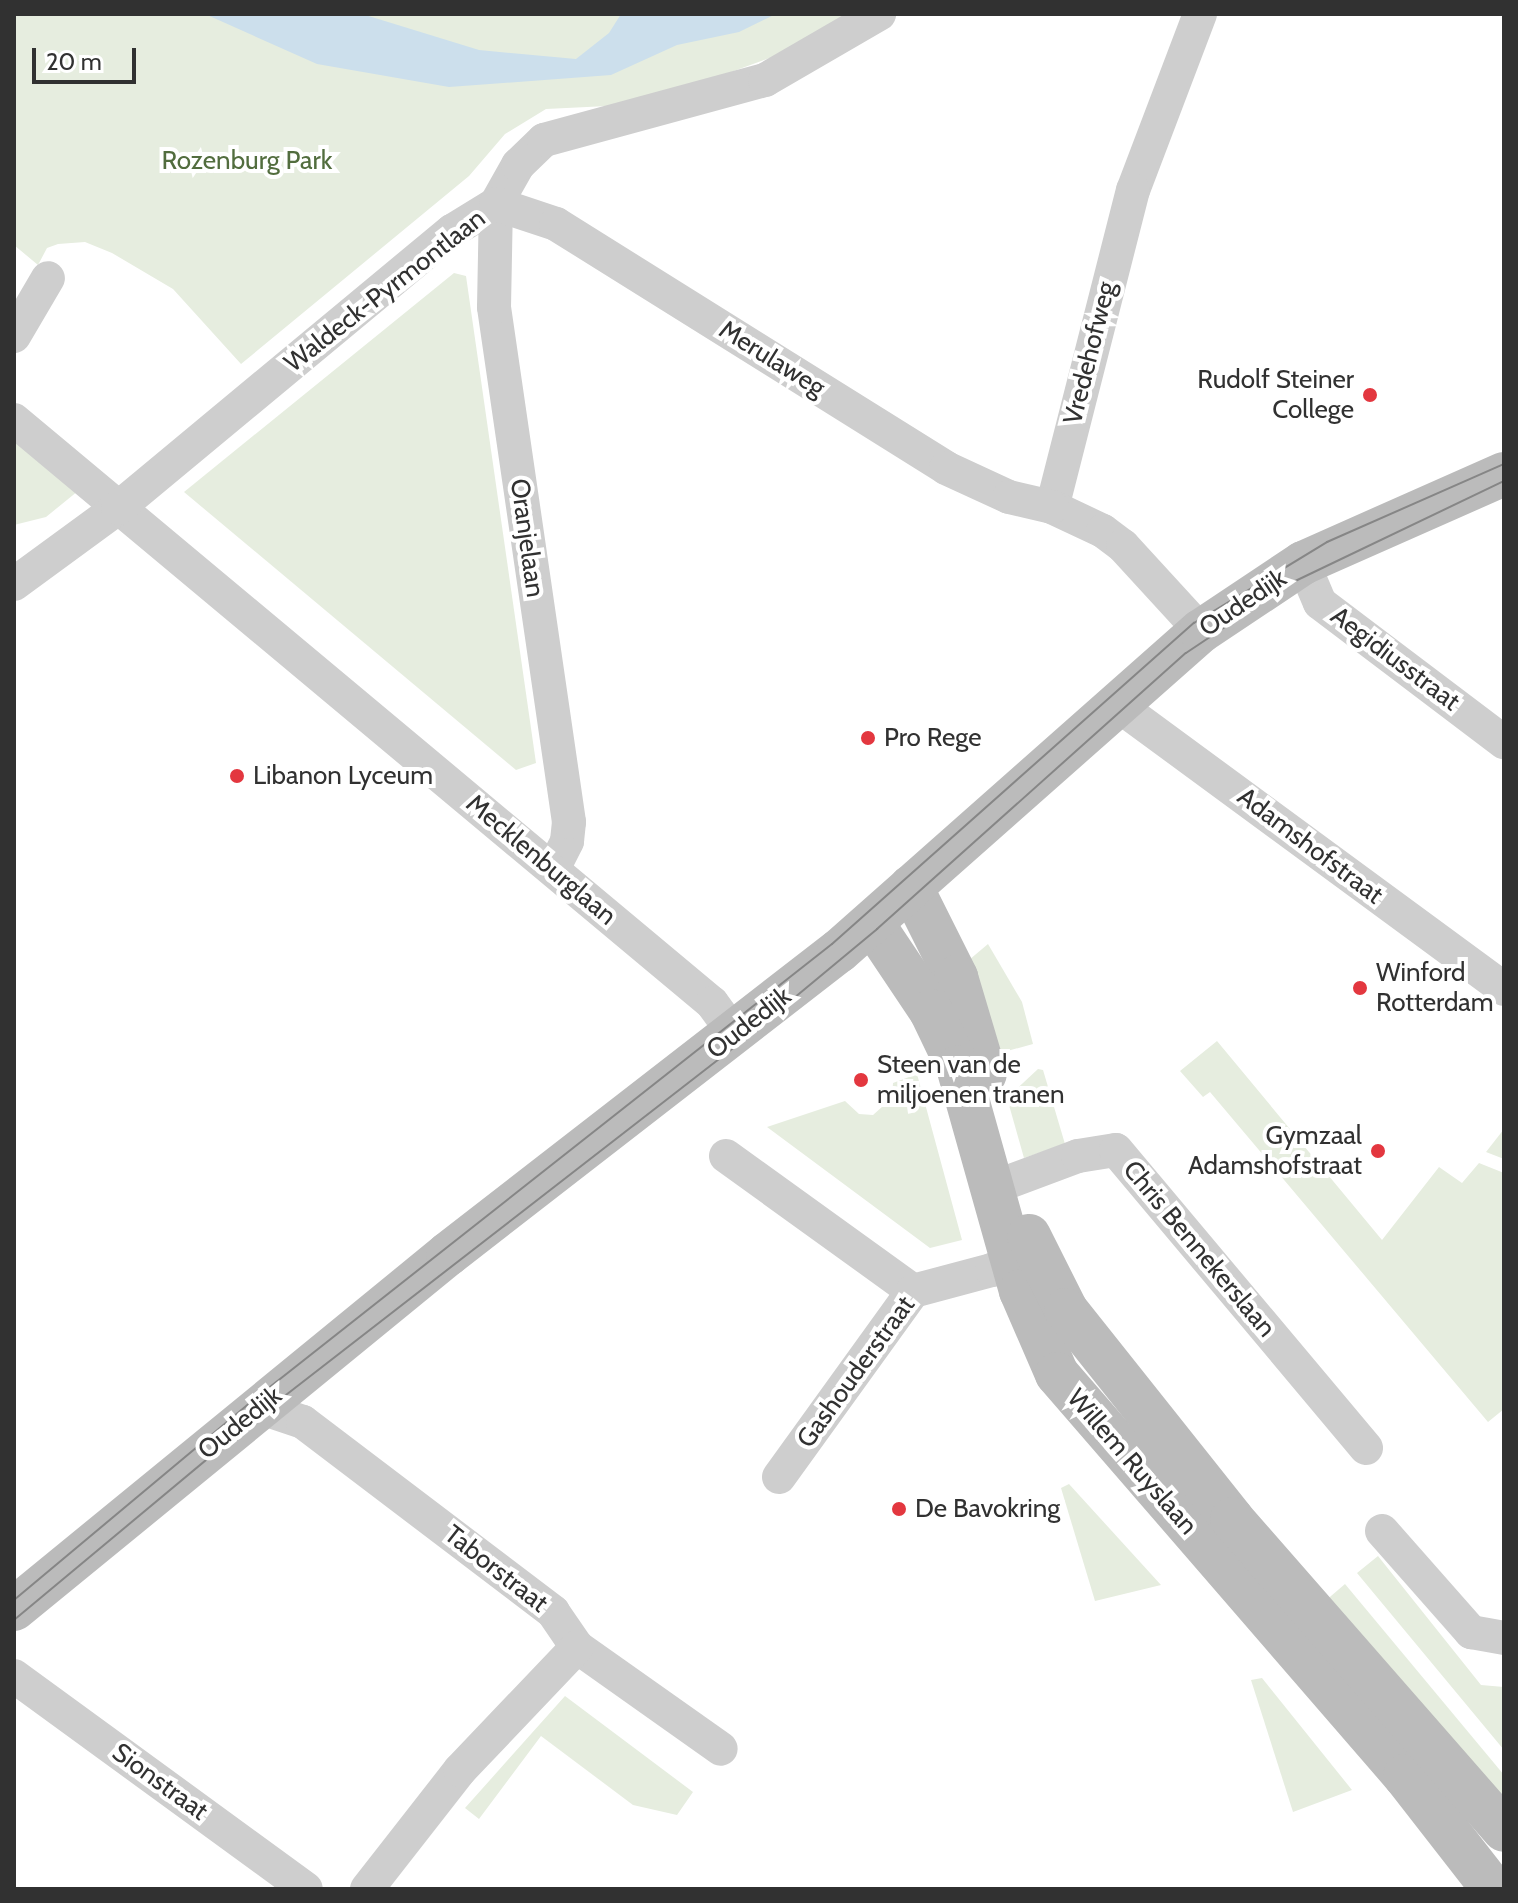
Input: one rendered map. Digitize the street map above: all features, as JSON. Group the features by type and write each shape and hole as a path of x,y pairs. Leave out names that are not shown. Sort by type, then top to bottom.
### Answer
{"street":[{"name":"Waldeck-Pyrmontlaan","path":"118,508 452,231 496,204 518,165 544,140 581,126 765,80 879,14"},
{"name":"Vredehofweg","path":"1052,507 1133,190 1200,14"},
{"name":"Merulaweg","path":"496,204 556,224 946,468 1009,497 1052,507"},
{"name":"Oranjelaan","path":"496,204 494,307 569,822 567,841 553,869"},
{"path":"14,336 48,278"},
{"name":"Mecklenburglaan","path":"14,420 712,1003 735,1035"},
{"name":"Oudedijk","path":"14,1609 258,1407 735,1035 872,923 1115,703 1201,631 1303,563 1504,474"},
{"path":"1052,507 1103,531 1123,546 1201,631"},
{"path":"14,584 118,508"},
{"name":"Aegidiusstraat","path":"1303,563 1320,603 1504,742"},
{"name":"Adamshofstraat","path":"1115,703 1504,989"},
{"name":"Willem Ruyslaan","path":"911,887 960,988 1002,1184 1023,1256 1032,1317 1068,1389 1405,1776 1493,1889"},
{"name":"Willem Ruyslaan","path":"872,923 947,1042 1002,1184"},
{"name":"Chris Bennekerslaan","path":"1002,1184 1078,1156 1116,1150 1366,1448"},
{"path":"726,1156 913,1291"},
{"name":"Willem Ruyslaan","path":"1023,1256 1232,1519 1504,1830"},
{"name":"Gashouderstraat","path":"779,1477 913,1291 1023,1256"},
{"name":"Taborstraat","path":"258,1407 316,1432 553,1612 577,1647 721,1749"},
{"path":"1382,1531 1471,1632 1504,1638"},
{"path":"367,1889 460,1770 577,1647"},
{"name":"Sionstraat","path":"14,1676 306,1889"}],"green space":[{"name":"Rozenburg Park","path":"14,14 864,14 808,44 660,98 628,105 546,109 505,134 469,176 241,364 173,289 112,253 85,242 58,244 47,248 38,265 14,245"},
{"path":"454,273 466,276 536,763 516,770 184,492"},
{"path":"14,439 78,491 46,517 14,525"},
{"path":"988,944 1022,1002 1033,1044 1000,1053 969,960"},
{"path":"1217,1041 1382,1240 1439,1167 1462,1183 1479,1163 1504,1173 1504,1409 1488,1422 1210,1092 1203,1097 1180,1071"},
{"path":"1038,1069 1043,1070 1065,1144 1024,1158 1007,1098"},
{"path":"917,1074 962,1240 930,1248 767,1127 845,1101 859,1114 873,1115 892,1098 893,1083"},
{"path":"1504,1129 1504,1159 1486,1152"},
{"path":"1069,1484 1161,1585 1095,1601 1061,1488"},
{"path":"1378,1556 1481,1685 1504,1687 1504,1750 1357,1573"},
{"path":"1345,1584 1504,1775 1504,1818 1324,1602"},
{"path":"1262,1678 1352,1790 1293,1812 1251,1680"},
{"path":"565,1696 693,1792 677,1815 633,1805 541,1736 479,1819 465,1808"}],"water":[{"path":"205,14 362,14 479,50 576,59 609,33 621,14 776,14 739,32 677,45 611,75 449,87 317,64"}],"tram line":[{"path":"14,1600 252,1401 832,944 1194,623 1327,542 1504,464"},
{"path":"14,1620 264,1412 741,1042 877,929 1186,653 1289,584 1504,481"}],"place":[{"name":"Rudolf Steiner College","path":"1370,395"},
{"name":"Pro Rege","path":"868,738"},
{"name":"Libanon Lyceum","path":"237,776"},
{"name":"Winford Rotterdam","path":"1360,988"},
{"name":"Steen van de miljoenen tranen","path":"861,1080"},
{"name":"Gymzaal Adamshofstraat","path":"1378,1151"},
{"name":"De Bavokring","path":"899,1509"}]}
